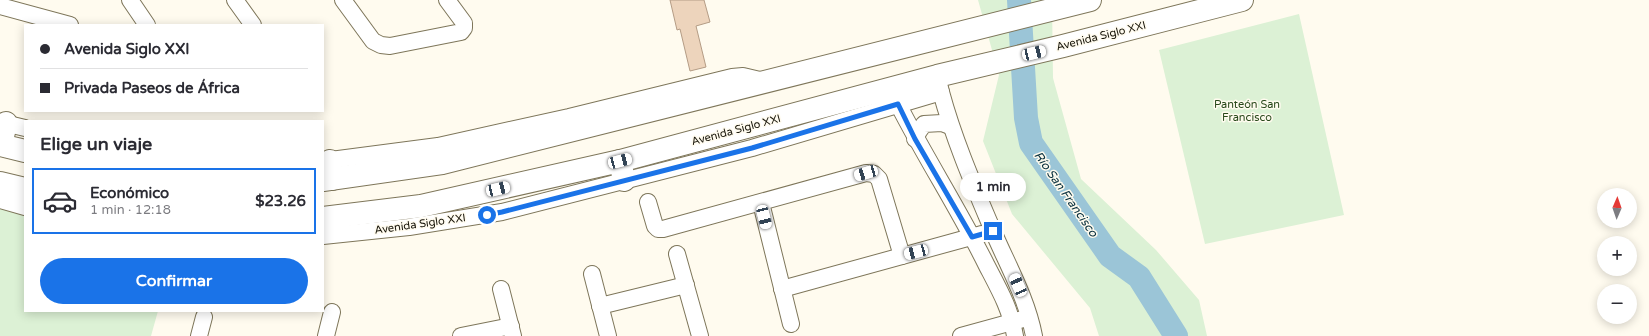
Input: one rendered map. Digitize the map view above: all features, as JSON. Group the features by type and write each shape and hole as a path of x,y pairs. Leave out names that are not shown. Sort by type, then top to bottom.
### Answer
{"highway":[{"path":"327,170 440,154 768,82 1090,0"},
{"name":"Avenida Siglo XXI","path":"324,218 421,206 622,170 939,84 992,62 1063,46 1242,0"},
{"path":"10,124 0,145 24,151"},
{"path":"0,183 24,189"}],"street":[{"path":"130,0 146,24"},
{"path":"236,0 252,24"},
{"path":"343,0 374,41 381,45 390,46 461,32 464,28 464,23 447,0"},
{"path":"0,6 66,24"},
{"path":"939,84 950,126 1030,317 1034,336"},
{"name":"Avenida Siglo XXI","path":"324,236 409,227 502,212 622,170 752,148 898,104 939,84"},
{"path":"898,104 915,139 972,237 1008,307 1014,329"},
{"path":"915,139 924,124 942,123 950,126"},
{"path":"648,202 655,226 658,229 663,229 866,173 874,174 879,179 902,256"},
{"path":"0,200 24,206"},
{"path":"761,203 791,324"},
{"path":"782,289 993,231"},
{"path":"677,254 700,336"},
{"path":"592,274 608,336"},
{"path":"600,306 686,285"},
{"path":"461,336 512,331 501,289"},
{"path":"326,336 332,312"},
{"path":"200,336 204,317"},
{"path":"961,336 1014,329 1030,317"}],"green space":[{"path":"978,0 1052,0 1053,78 1081,179 1156,250 1199,300 1207,336 1099,336 1090,308 1012,214 983,141 999,75"},
{"name":"Panteón San Francisco","path":"1299,14 1344,215 1205,244 1159,50"},
{"path":"0,208 24,213 24,312 158,312 151,336 0,336"}],"building":[{"path":"670,0 704,0 710,22 696,26 706,67 690,71 680,29 677,30"}],"waterway":[{"name":"Río San Francisco","path":"1019,0 1026,118 1031,143 1110,256 1139,277 1176,336"}],"route":[{"path":"487,215 752,148 898,104 915,139 972,237 993,231"}]}
